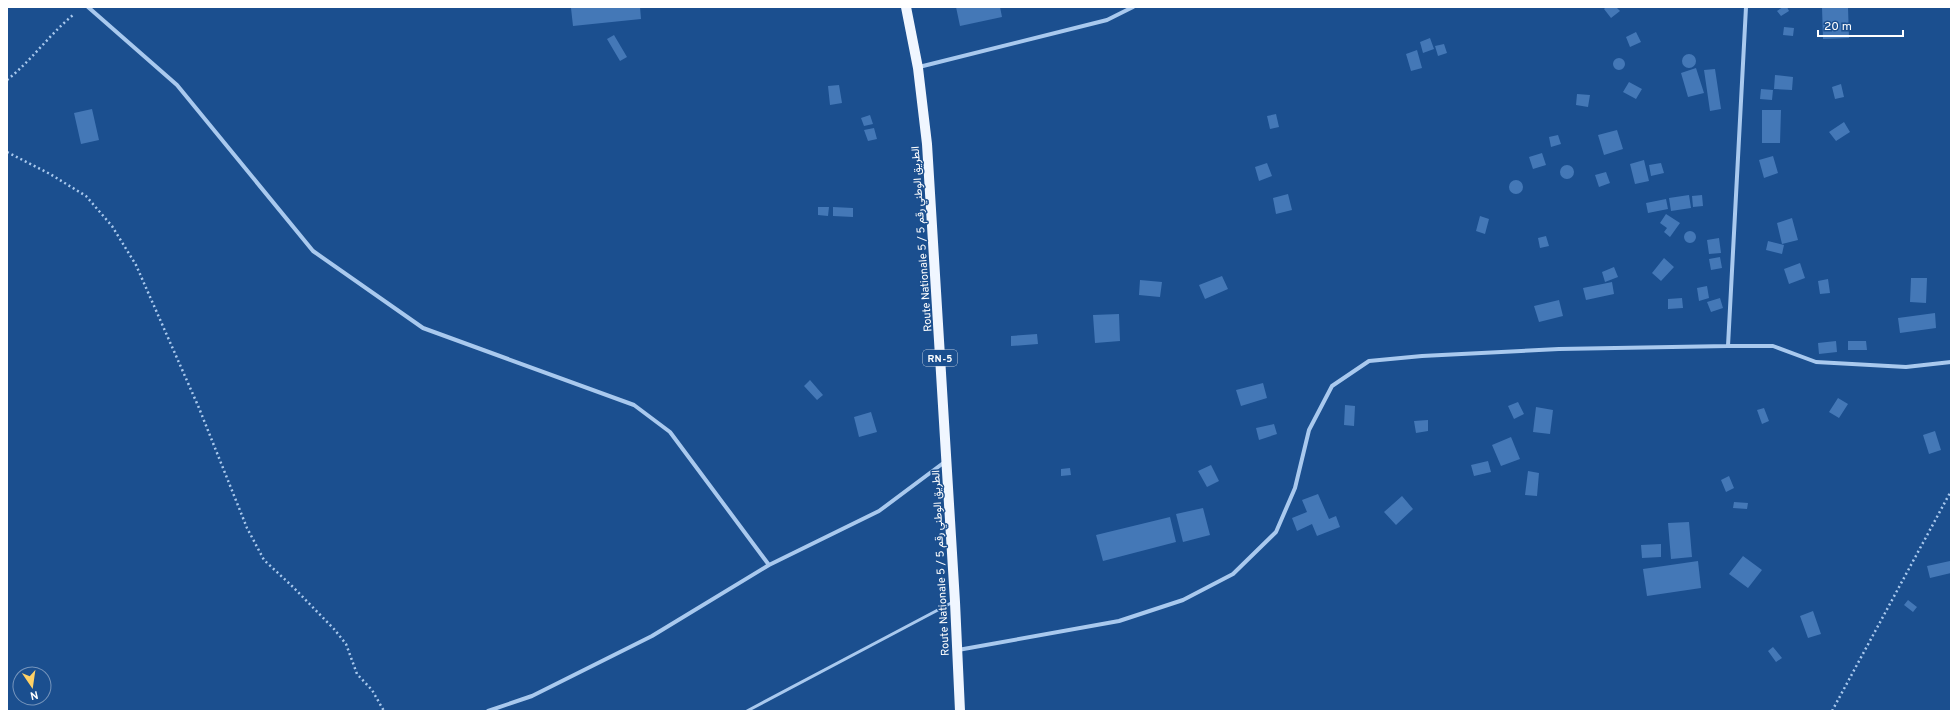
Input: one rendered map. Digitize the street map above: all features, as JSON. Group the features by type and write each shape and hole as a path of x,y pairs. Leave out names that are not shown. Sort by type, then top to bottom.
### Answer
{"main road":[{"name":"Route Nationale 5 / الطريق الوطني رقم 5","path":"906,7 918,68 927,144 958,650 960,711"}],"street":[{"path":"88,7 177,84 313,251 423,328 634,405 670,432 769,565"},
{"path":"918,68 1106,20 1133,7"},
{"path":"1728,346 1746,7"},
{"path":"958,650 1119,621 1183,600 1234,574 1276,532 1295,488 1309,430 1332,386 1369,361 1422,356 1559,348 1773,346 1816,362 1906,367 1951,362"},
{"path":"488,711 532,696 652,636 769,565 879,511 946,461"}],"lane":[{"path":"747,711 955,602"}],"path":[{"path":"7,80 25,66 60,25 77,12"},
{"path":"7,152 50,174 86,196 112,226 136,265 199,408 247,528 264,560 293,587 334,629 346,644 357,674 372,690 384,711"},
{"path":"1832,711 1951,491"}],"building":[{"path":"640,7 641,19 573,26 571,8"},
{"path":"956,7 1000,7 1002,17 960,26"},
{"path":"1606,7 1616,7 1620,11 1611,18 1604,9"},
{"path":"1783,7 1787,7 1789,11 1781,16 1777,11"},
{"path":"1822,7 1848,7 1849,38 1823,39"},
{"path":"1784,27 1794,28 1793,36 1783,35"},
{"path":"1636,32 1641,42 1630,47 1626,37"},
{"path":"614,35 627,57 620,61 607,39"},
{"path":"1430,38 1434,49 1423,53 1420,42"},
{"path":"1444,44 1447,53 1438,56 1435,46"},
{"path":"1417,50 1422,68 1411,71 1406,54"},
{"path":"1686,54 1692,54 1696,58 1696,64 1692,68 1686,68 1682,64 1682,58"},
{"path":"1621,58 1624,59 1624,69 1617,70 1614,69 1613,62 1614,59"},
{"path":"1696,68 1704,93 1688,97 1681,73"},
{"path":"1715,69 1721,109 1710,111 1704,70"},
{"path":"1775,75 1793,77 1792,90 1774,89"},
{"path":"1629,82 1642,89 1636,99 1623,92"},
{"path":"1841,84 1844,97 1835,99 1832,87"},
{"path":"839,85 842,103 830,105 828,86"},
{"path":"1761,89 1773,90 1772,100 1760,99"},
{"path":"1577,94 1590,95 1588,107 1576,105"},
{"path":"92,109 99,140 81,144 74,113"},
{"path":"1762,110 1781,110 1780,143 1762,143"},
{"path":"1276,114 1279,127 1270,129 1267,116"},
{"path":"870,115 873,124 864,126 861,118"},
{"path":"1844,122 1850,132 1836,141 1829,132"},
{"path":"874,128 877,139 868,141 864,130"},
{"path":"1617,130 1623,149 1604,155 1598,135"},
{"path":"1558,135 1561,144 1551,147 1549,137"},
{"path":"1542,153 1546,165 1533,169 1529,157"},
{"path":"1773,156 1778,173 1764,178 1759,160"},
{"path":"1644,160 1649,181 1635,184 1630,164"},
{"path":"1267,163 1272,176 1259,181 1255,167"},
{"path":"1661,163 1664,173 1651,176 1649,165"},
{"path":"1567,165 1572,167 1574,172 1572,177 1567,179 1562,177 1560,172 1562,167"},
{"path":"1606,172 1610,183 1599,187 1595,175"},
{"path":"1516,180 1521,182 1523,187 1521,192 1516,194 1511,192 1509,187 1511,182"},
{"path":"1288,194 1292,210 1276,214 1273,198"},
{"path":"1689,195 1691,208 1671,211 1669,198"},
{"path":"1702,195 1703,206 1693,207 1692,196"},
{"path":"1666,199 1668,209 1648,213 1646,203"},
{"path":"818,207 829,207 828,216 818,215"},
{"path":"833,207 853,208 853,217 833,216"},
{"path":"1666,214 1680,223 1670,237 1664,232 1667,228 1660,223"},
{"path":"1480,216 1489,219 1485,234 1476,231"},
{"path":"1792,218 1798,240 1782,244 1777,223"},
{"path":"1688,231 1692,231 1696,237 1692,243 1688,243 1684,239 1684,235"},
{"path":"1546,236 1549,246 1540,248 1538,238"},
{"path":"1719,238 1721,253 1709,254 1707,240"},
{"path":"1768,241 1784,245 1782,254 1766,250"},
{"path":"1720,257 1722,268 1711,270 1709,259"},
{"path":"1664,258 1674,267 1661,281 1652,273"},
{"path":"1800,263 1805,278 1789,284 1784,269"},
{"path":"1614,267 1618,277 1605,282 1602,272"},
{"path":"1222,276 1228,289 1205,299 1199,285"},
{"path":"1911,278 1927,278 1926,303 1910,302"},
{"path":"1828,279 1830,293 1820,294 1818,281"},
{"path":"1140,280 1162,282 1160,297 1139,295"},
{"path":"1612,282 1614,294 1586,300 1583,288"},
{"path":"1707,286 1709,298 1699,301 1697,288"},
{"path":"1682,298 1683,308 1668,309 1668,299"},
{"path":"1720,298 1723,308 1711,312 1707,302"},
{"path":"1559,300 1563,316 1539,322 1534,306"},
{"path":"1935,313 1936,328 1900,333 1898,318"},
{"path":"1119,314 1120,341 1095,343 1093,315"},
{"path":"1037,334 1038,344 1011,346 1011,336"},
{"path":"1836,341 1837,352 1819,354 1818,343"},
{"path":"1848,341 1866,341 1867,350 1848,350"},
{"path":"810,380 823,395 817,400 804,386"},
{"path":"1263,383 1267,398 1241,406 1236,390"},
{"path":"1838,398 1848,404 1839,418 1829,412"},
{"path":"1518,402 1524,414 1514,419 1508,406"},
{"path":"1345,405 1355,406 1354,426 1344,425"},
{"path":"1536,407 1553,410 1550,434 1533,432"},
{"path":"1764,408 1769,421 1762,424 1757,410"},
{"path":"871,412 877,432 859,437 854,417"},
{"path":"1428,420 1428,431 1416,433 1414,421"},
{"path":"1274,424 1277,434 1259,440 1256,428"},
{"path":"1935,431 1941,450 1929,454 1923,435"},
{"path":"1511,437 1520,459 1501,466 1492,445"},
{"path":"1488,461 1491,472 1474,476 1471,465"},
{"path":"1211,465 1219,481 1207,487 1198,471"},
{"path":"1070,468 1071,475 1061,476 1061,469"},
{"path":"1528,471 1539,473 1537,496 1525,495"},
{"path":"1729,476 1734,488 1726,492 1721,480"},
{"path":"1318,494 1329,519 1336,516 1340,527 1317,536 1312,524 1297,531 1292,518 1307,512 1302,500"},
{"path":"1402,496 1413,509 1396,525 1384,512"},
{"path":"1734,502 1748,503 1747,509 1733,508"},
{"path":"1203,508 1210,535 1183,542 1176,514"},
{"path":"1170,517 1176,542 1103,561 1096,535"},
{"path":"1689,522 1692,557 1671,559 1668,523"},
{"path":"1661,544 1661,557 1642,558 1641,545"},
{"path":"1743,556 1762,570 1748,588 1729,574"},
{"path":"1698,561 1701,588 1647,596 1643,569"},
{"path":"1950,561 1951,573 1930,578 1927,566"},
{"path":"1908,600 1917,607 1913,612 1904,605"},
{"path":"1813,611 1821,634 1808,638 1800,616"},
{"path":"1773,647 1782,658 1776,662 1768,651"}]}
